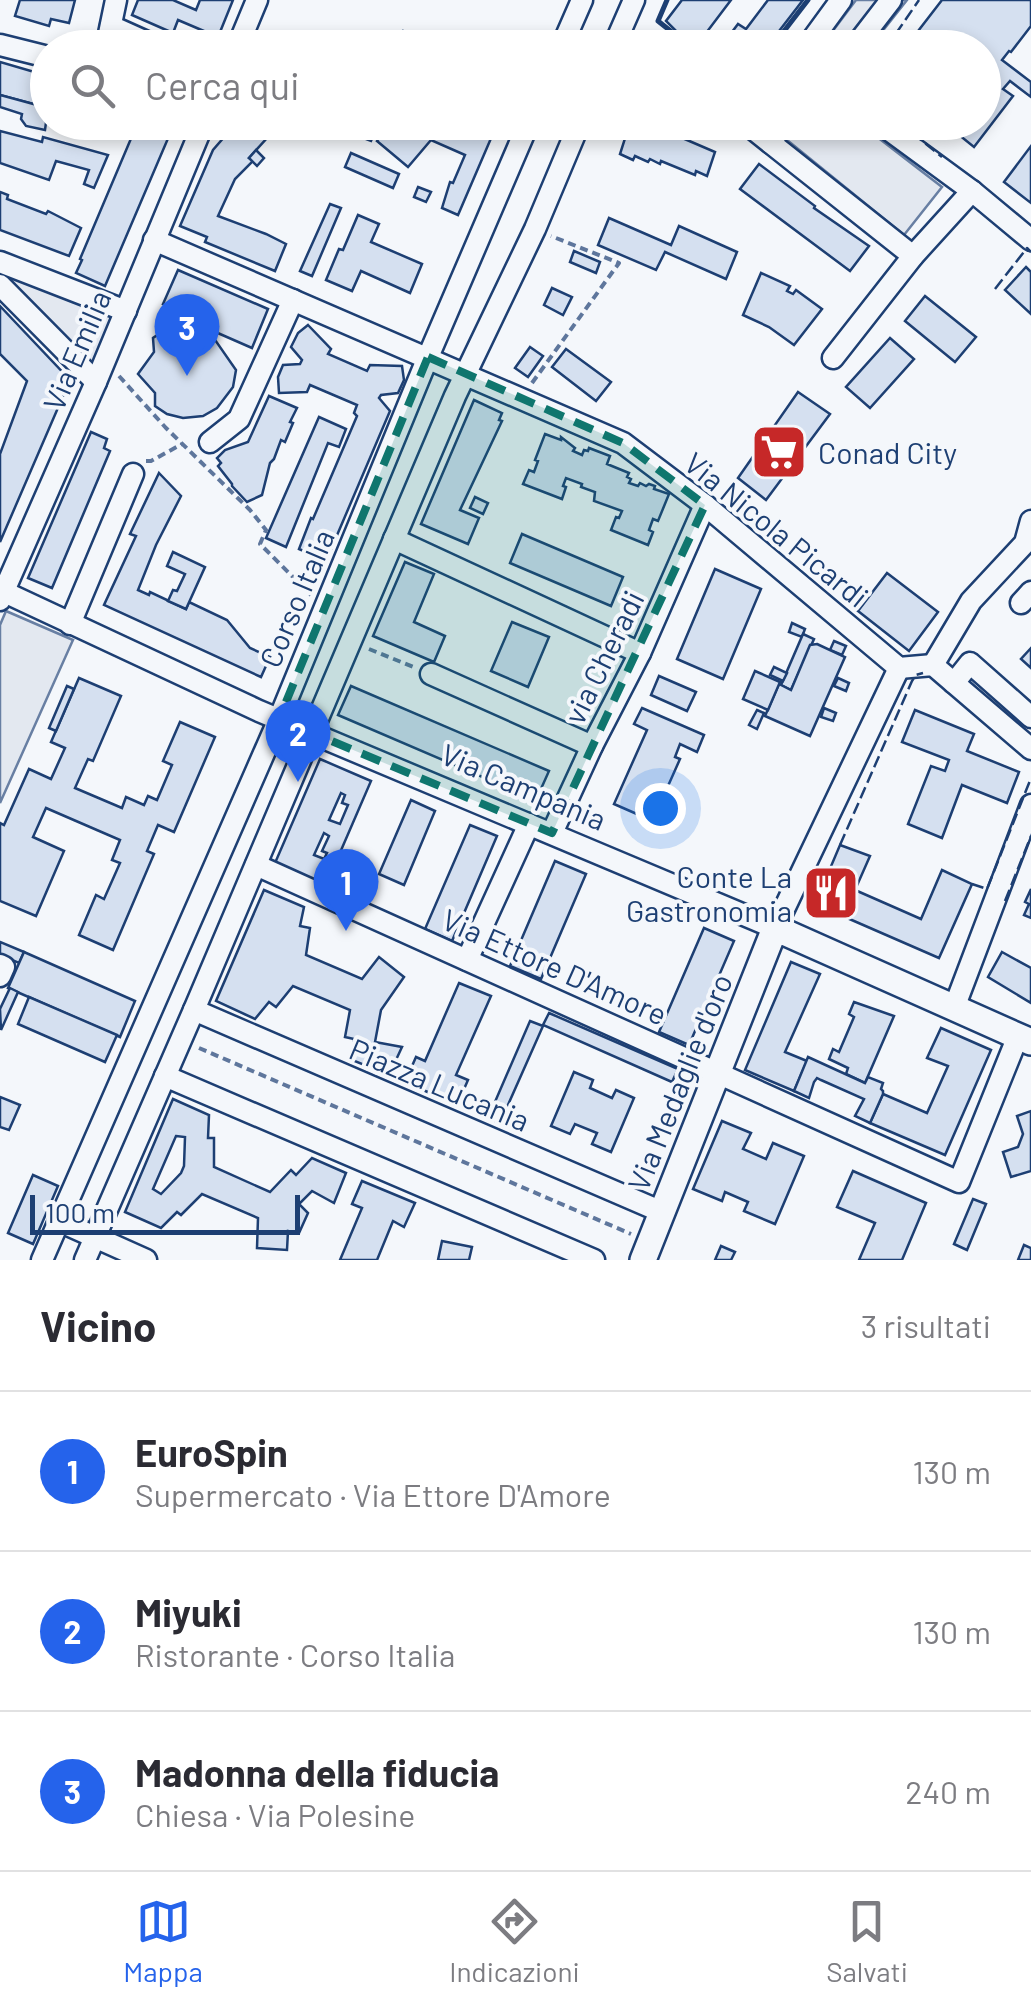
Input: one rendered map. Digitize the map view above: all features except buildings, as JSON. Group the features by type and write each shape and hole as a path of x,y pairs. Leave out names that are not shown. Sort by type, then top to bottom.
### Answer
{"main road":[{"name":"Via Campania","path":"775,928 1024,1039"},
{"name":"Via Medaglie d'oro","path":"647,1251 775,928"}],"street":[{"path":"110,30 116,0"},
{"path":"244,30 257,0"},
{"path":"569,30 582,0"},
{"path":"623,30 634,0"},
{"path":"820,30 842,0"},
{"path":"868,30 891,0"},
{"path":"111,26 120,30"},
{"path":"0,45 30,52"},
{"name":"Via Emilia","path":"1,594 96,382 196,140"},
{"name":"Corso Italia","path":"42,1260 279,719 520,140"},
{"path":"85,1260 465,374 572,140"},
{"path":"768,140 912,256"},
{"path":"903,140 1031,240"},
{"path":"833,358 912,256 972,191"},
{"name":"Via Nicola Picardi","path":"154,240 622,443 705,505 899,668"},
{"path":"0,262 126,311"},
{"path":"0,285 96,382"},
{"path":"210,442 239,419 293,300"},
{"path":"70,624 133,474"},
{"name":"via Cheradi","path":"552,833 640,653 705,505"},
{"path":"932,665 971,601 1024,558 1031,521"},
{"path":"394,539 640,653"},
{"name":"Via Campania","path":"1,594 24,610 70,624 279,719 775,928"},
{"path":"954,683 970,663 1031,717"},
{"path":"775,928 899,668 932,665 1031,749"},
{"path":"431,674 592,746"},
{"path":"954,1008 1031,806"},
{"path":"468,960 529,824"},
{"name":"Via Ettore D'Amore","path":"256,864 959,1182 1024,1039"},
{"name":"Piazza Lucania","path":"194,1010 662,1212"},
{"path":"165,1076 594,1260"},
{"path":"58,1221 146,1260"}],"path":[{"path":"520,398 619,263 534,229"},
{"path":"104,362 250,510 266,530 260,544 325,609"},
{"path":"133,474 135,460 152,461 182,444"},
{"path":"351,641 431,674"},
{"path":"181,1040 647,1251"}],"highlighted area":[{"path":"428,357 623,443 705,505 552,833 279,719"}],"shaded area":[{"path":"856,0 907,0 883,30 834,30"},
{"path":"787,140 881,140 942,187 904,235"},
{"path":"0,267 117,312 93,369 0,277"},
{"path":"6,611 73,640 0,803 0,625"}],"fence":[{"path":"898,30 919,0"},
{"path":"921,140 942,157"},
{"path":"995,289 1027,248 1031,252"},
{"path":"840,845 912,681 923,673"},
{"path":"972,884 987,889 1031,778"},
{"path":"1005,901 1031,836"}],"wall":[{"path":"667,0 658,21 669,30"},
{"path":"785,30 808,0"}],"place":[{"name":"Madonna della fiducia","path":"187,376"},
{"name":"Conad City","path":"779,452"},
{"name":"Miyuki","path":"298,782"},
{"name":"Conte La Gastronomia","path":"831,893"},
{"name":"EuroSpin","path":"346,931"}]}
